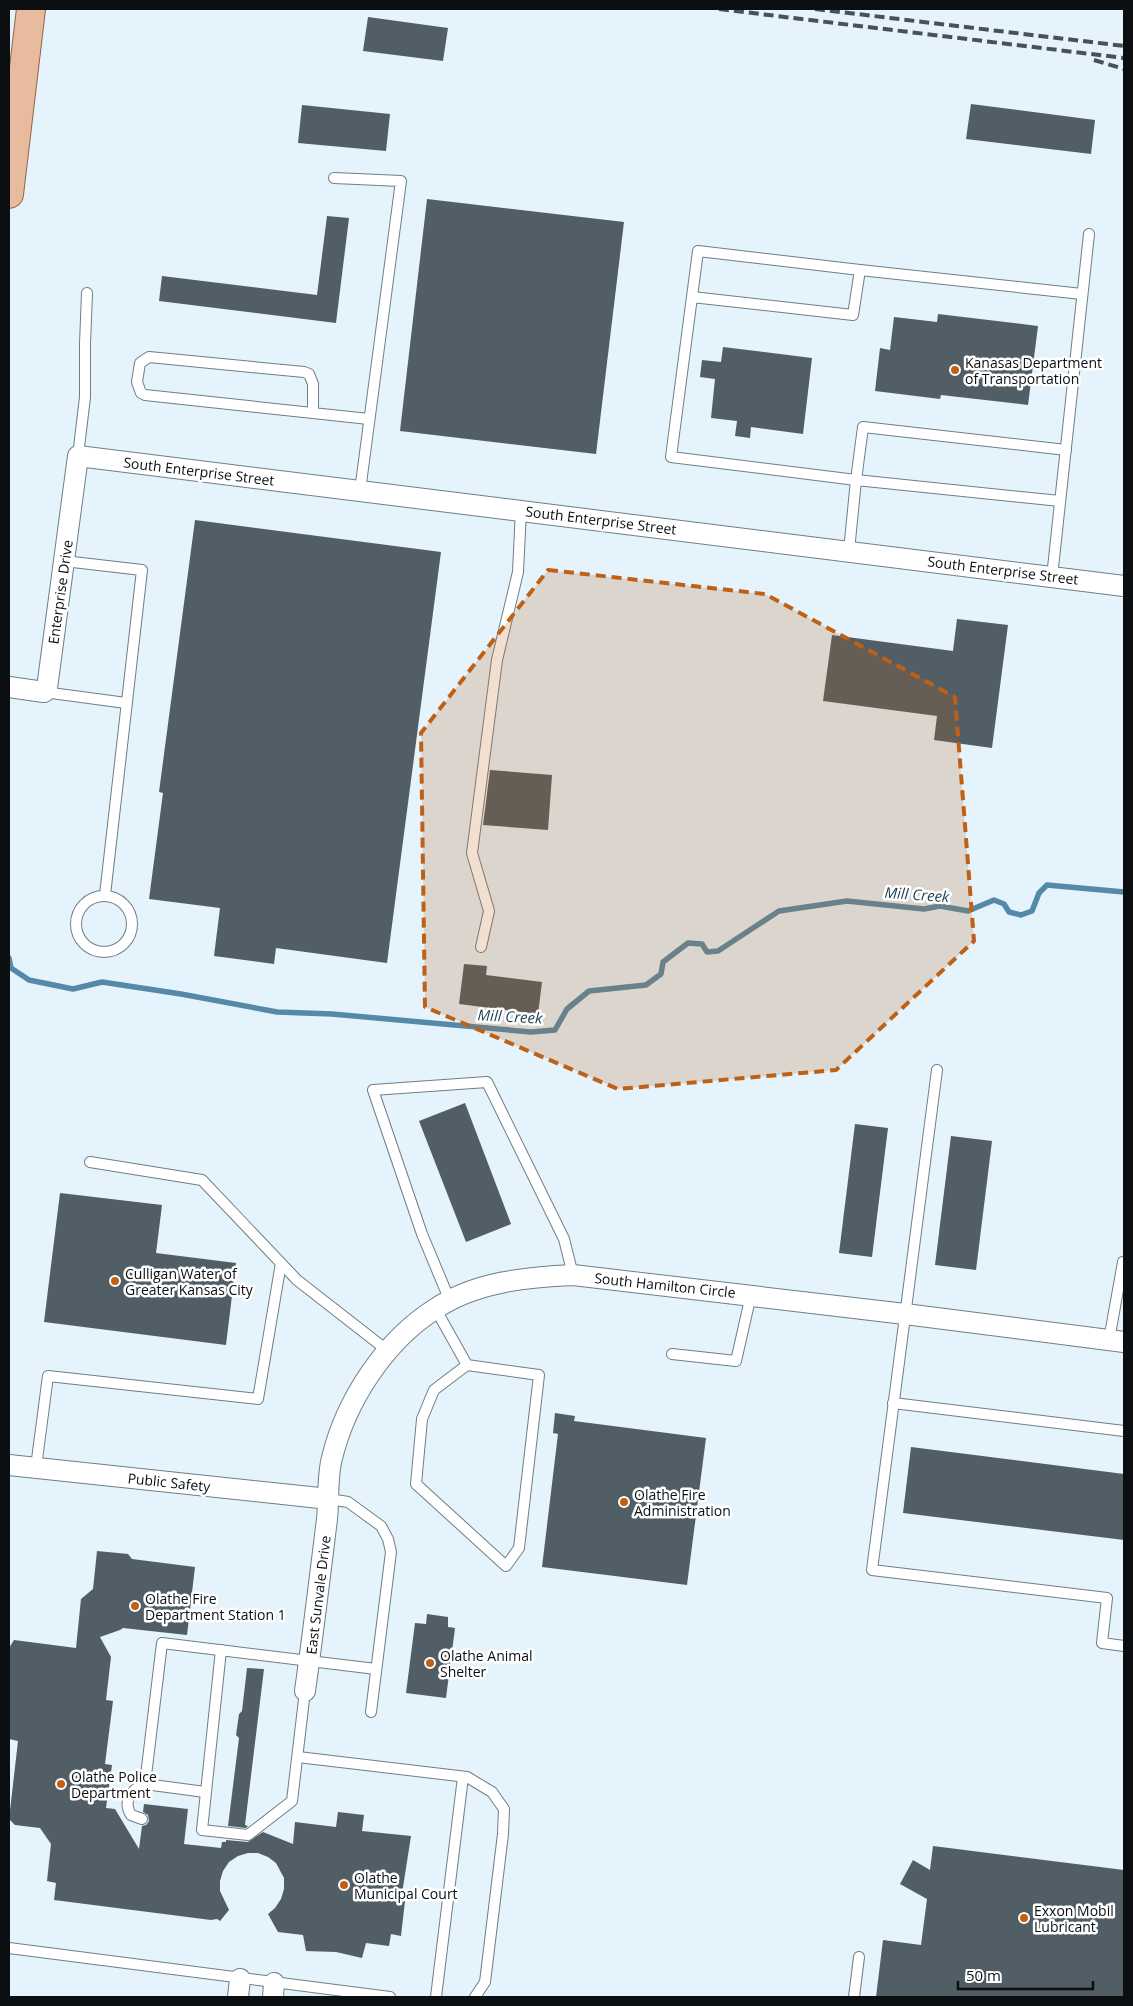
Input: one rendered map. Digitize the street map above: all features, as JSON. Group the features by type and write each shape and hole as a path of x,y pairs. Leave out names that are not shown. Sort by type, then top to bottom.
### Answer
{"main road":[{"path":"9,194 31,9"}],"street":[{"name":"South Enterprise Street","path":"78,456 1124,586"},
{"name":"Enterprise Drive","path":"44,692 47,688 78,456"},
{"path":"9,687 44,692"},
{"name":"South Hamilton Circle","path":"329,1499 331,1460 342,1429 357,1395 388,1351 408,1329 442,1304 501,1283 536,1276 573,1275 751,1295 1117,1341"},
{"name":"Public Safety","path":"9,1465 329,1499"},
{"name":"East Sunvale Drive","path":"305,1691 329,1499"}],"lane":[{"path":"334,178 401,181 360,491"},
{"path":"1052,577 1088,234"},
{"path":"1060,501 856,480 672,457 698,251 1082,294"},
{"path":"692,297 853,316 860,270"},
{"path":"78,456 85,397 84,344 87,293"},
{"path":"313,413 313,384 309,374 304,372 148,357 140,363 137,382 138,389 145,395 313,413 369,419"},
{"path":"849,551 863,427 1066,450"},
{"path":"481,947 489,911 472,853 497,660 518,572 521,510"},
{"path":"64,561 142,570 105,896"},
{"path":"44,692 126,703"},
{"path":"105,896 117,898 125,904 132,920 132,930 123,945 116,950 107,952 98,951 83,942 78,935 76,925 77,915 82,907 89,900 105,896"},
{"path":"937,1070 872,1570 1107,1598 1102,1643 1124,1646"},
{"path":"467,1365 442,1304 422,1234 373,1090 487,1082 564,1239 573,1275"},
{"path":"90,1162 202,1180 297,1280 388,1351"},
{"path":"1117,1341 1124,1262"},
{"path":"36,1467 48,1376 258,1399 281,1263"},
{"path":"672,1354 736,1360 751,1295"},
{"path":"467,1365 539,1375 519,1548 506,1566 416,1484 422,1419 434,1390 467,1365"},
{"path":"893,1403 1124,1431"},
{"path":"329,1499 348,1502 382,1526 391,1552 371,1712"},
{"path":"145,1784 162,1643 376,1669"},
{"path":"221,1650 202,1830 248,1835 292,1801 305,1691"},
{"path":"298,1757 467,1777 492,1792 504,1809 503,1834 485,1982 475,1997"},
{"path":"436,1997 463,1777"},
{"path":"142,1819 131,1815 128,1803 130,1793 145,1784 205,1792"},
{"path":"9,1948 239,1988 390,1997"},
{"path":"854,1997 859,1957"}],"highlighted area":[{"path":"548,570 765,594 955,697 974,941 836,1070 618,1089 425,1007 421,733"}],"building":[{"path":"368,17 448,28 443,61 363,51"},
{"path":"971,104 1095,120 1091,154 966,139"},
{"path":"302,105 390,114 386,151 298,143"},
{"path":"427,199 624,222 596,454 400,431"},
{"path":"327,216 349,218 336,323 159,301 162,276 317,295"},
{"name":"Kanasas Department of Transportation","path":"938,314 1038,326 1028,405 941,395 940,399 875,391 880,348 890,350 894,317 937,322"},
{"path":"723,347 812,358 803,434 751,427 750,438 735,436 737,421 711,418 715,379 700,377 702,360 721,362"},
{"path":"195,520 441,552 387,963 276,948 274,964 214,956 220,908 149,899 163,793 159,792"},
{"path":"957,619 1008,625 992,748 934,740 937,716 823,701 832,635 953,651"},
{"path":"490,770 552,775 548,830 483,825"},
{"path":"464,964 487,966 486,975 542,982 538,1014 459,1004"},
{"path":"465,1103 511,1224 466,1242 419,1121"},
{"path":"855,1124 888,1128 872,1257 839,1253"},
{"path":"951,1136 992,1141 976,1270 935,1265"},
{"path":"60,1193 162,1205 156,1253 236,1263 226,1345 44,1322"},
{"name":"Olathe Fire Administration","path":"555,1413 575,1416 574,1421 706,1438 687,1585 542,1567 558,1434 553,1433"},
{"path":"911,1447 1124,1474 1124,1540 903,1513"},
{"path":"97,1551 128,1554 132,1559 195,1567 187,1635 123,1628 100,1637 111,1657 106,1700 113,1701 105,1764 112,1765 106,1808 115,1809 139,1849 142,1826 146,1825 149,1821 148,1815 143,1812 144,1804 188,1809 184,1844 221,1848 222,1842 226,1842 226,1840 248,1842 263,1832 293,1844 295,1822 336,1827 338,1812 364,1815 362,1831 411,1836 401,1900 405,1901 401,1936 391,1934 389,1946 366,1943 362,1958 336,1952 306,1951 303,1935 278,1932 268,1914 281,1899 284,1889 284,1878 276,1863 258,1853 238,1856 229,1862 223,1871 220,1891 229,1910 220,1921 217,1919 211,1920 54,1900 56,1883 47,1881 51,1844 40,1828 15,1825 9,1819 18,1741 9,1739 9,1648 14,1640 76,1648 81,1599 93,1589"},
{"name":"Olathe Animal Shelter","path":"427,1614 448,1617 448,1627 455,1628 446,1698 406,1693 415,1623 426,1624"},
{"path":"247,1668 264,1669 245,1825 248,1826 246,1828 228,1826 239,1738 236,1735 239,1714 242,1711"},
{"name":"Exxon Mobil Lubricant","path":"933,1846 1124,1870 1124,1997 876,1997 883,1940 921,1945 927,1899 900,1884 913,1860 930,1870"}],"waterway":[{"name":"Mill Creek","path":"9,958 11,968 29,980 73,989 102,982 181,994 277,1012 332,1014 531,1032 555,1030 567,1009 589,991 646,985 661,974 663,962 688,943 702,944 707,952 718,951 779,911 847,901 924,909 940,906 968,911 994,900 1004,904 1009,912 1021,915 1032,911 1039,893 1047,885 1124,892"}],"railway":[{"path":"719,9 1124,58"},
{"path":"815,9 1124,46"},
{"path":"1094,60 1124,69"}],"place":[{"name":"Kanasas Department of Transportation","path":"955,370"},
{"name":"Culligan Water of Greater Kansas City","path":"115,1281"},
{"name":"Olathe Fire Administration","path":"624,1502"},
{"name":"Olathe Fire Department Station 1","path":"135,1606"},
{"name":"Olathe Animal Shelter","path":"430,1663"},
{"name":"Olathe Police Department","path":"61,1784"},
{"name":"Olathe Municipal Court","path":"344,1885"},
{"name":"Exxon Mobil Lubricant","path":"1024,1918"}]}
